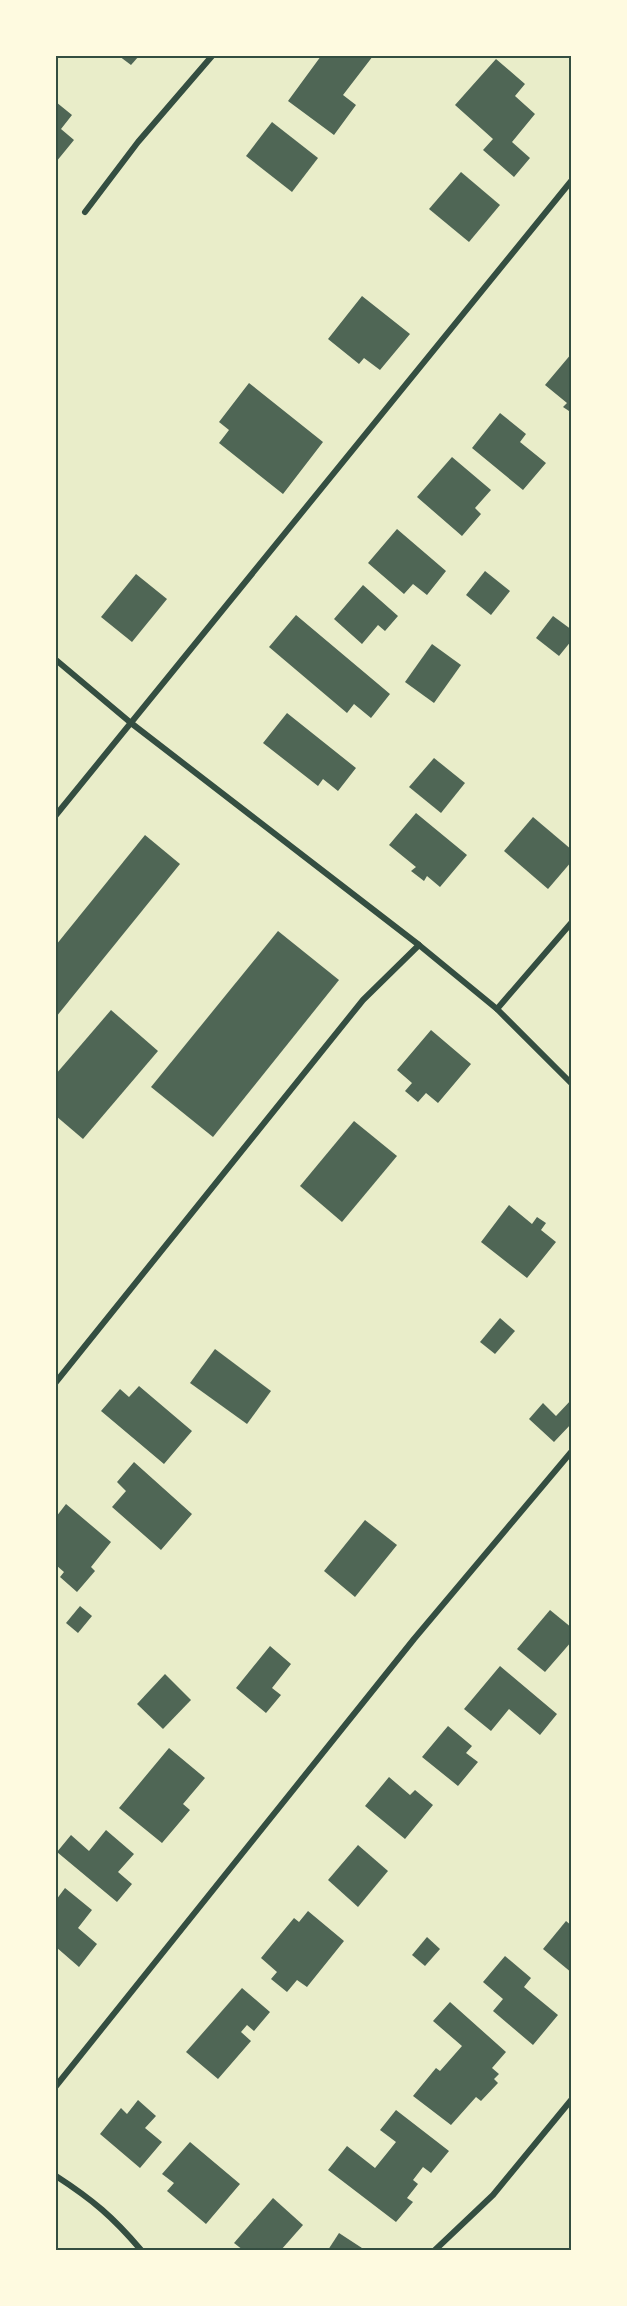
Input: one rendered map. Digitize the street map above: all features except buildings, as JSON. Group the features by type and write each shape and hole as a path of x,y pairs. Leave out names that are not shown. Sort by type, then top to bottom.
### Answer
{"street":[{"path":"85,212 138,142 212,56"},
{"path":"56,815 572,180"},
{"path":"56,660 131,723 419,945 497,1009 572,1084"},
{"path":"497,1009 572,922"},
{"path":"56,1382 363,999 419,945"},
{"path":"56,2086 414,1639 572,1451"},
{"path":"435,2250 493,2195 572,2099"},
{"path":"56,2176 84,2194 115,2220 141,2250"}]}
